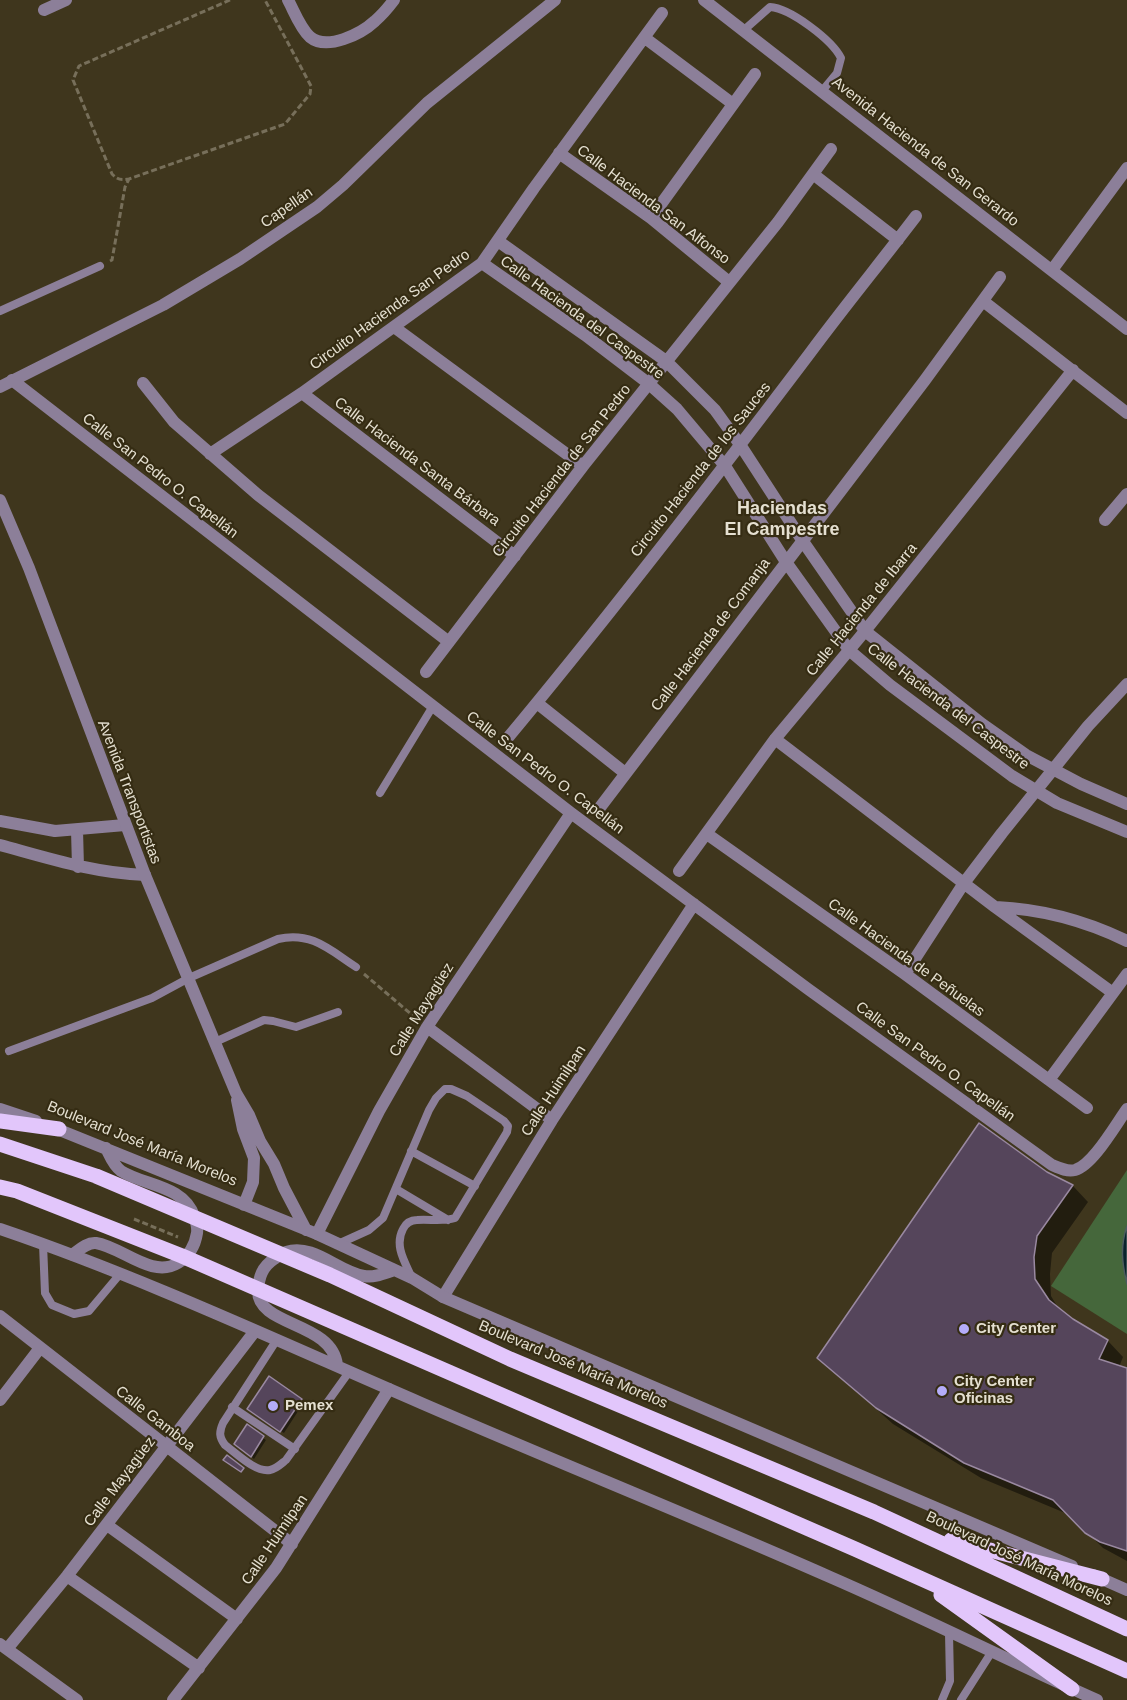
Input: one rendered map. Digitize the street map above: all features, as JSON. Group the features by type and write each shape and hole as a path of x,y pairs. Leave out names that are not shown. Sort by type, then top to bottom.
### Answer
{"main road":[{"path":"0,1121 59,1129"},
{"name":"Boulevard José María Morelos","path":"0,1144 96,1176 330,1275 510,1359 874,1512 1127,1629"},
{"path":"0,1186 182,1256 855,1549 1127,1671"},
{"path":"914,1530 1102,1579"},
{"path":"914,1576 1072,1689"}],"street":[{"path":"44,10 66,0"},
{"path":"288,0 309,36 325,42 350,36 374,23 394,0"},
{"name":"Capellán","path":"0,387 163,305 240,259 317,207 343,185 427,103 555,0"},
{"name":"Avenida Hacienda de San Gerardo","path":"704,0 1127,329"},
{"name":"Circuito Hacienda San Pedro","path":"210,454 302,393 482,263 662,13"},
{"path":"645,38 733,104"},
{"path":"651,218 755,74"},
{"name":"Circuito Hacienda de San Pedro","path":"426,672 831,148"},
{"name":"Calle Hacienda San Alfonso","path":"559,153 651,218 729,282"},
{"path":"1052,270 1127,168"},
{"path":"813,174 898,240"},
{"name":"Circuito Hacienda de los Sauces","path":"506,740 741,446 811,351 916,216"},
{"name":"Calle Hacienda del Caspestre","path":"498,241 666,361 715,410 865,632 982,724 1052,771 1127,804"},
{"name":"Calle Hacienda del Caspestre","path":"482,263 585,335 648,383 677,409 725,466 786,562 849,650 966,744 1037,792 1072,811 1127,832"},
{"name":"Calle Hacienda de Comanja","path":"598,810 852,477 999,277"},
{"path":"983,301 1127,412"},
{"path":"394,327 583,466"},
{"name":"Calle Hacienda de Ibarra","path":"679,871 776,739 865,632 1073,370"},
{"name":"Calle San Pedro O. Capellán","path":"12,380 571,813 808,989 1039,1155 1061,1169 1077,1170 1090,1160 1127,1109"},
{"path":"143,383 174,422 258,495 449,642"},
{"name":"Calle Hacienda Santa Bárbara","path":"302,393 515,556"},
{"path":"1105,520 1127,494"},
{"name":"Avenida Transportistas","path":"0,500 29,568 125,825 236,1093 274,1164 284,1188 311,1232"},
{"path":"905,974 964,883 1002,833 1088,726 1125,689"},
{"path":"537,703 626,773"},
{"path":"776,739 994,908 1113,993"},
{"name":"Calle Mayagüez","path":"311,1232 427,1027 571,813"},
{"path":"0,821 55,831 125,825"},
{"path":"77,830 78,867"},
{"name":"Calle Hacienda de Peñuelas","path":"707,834 905,974 1087,1108"},
{"path":"0,845 78,867 114,874 145,875"},
{"name":"Calle Huimilpan","path":"443,1297 552,1120 694,904"},
{"path":"994,908 1030,909 1056,915 1127,941"},
{"path":"1049,1080 1127,974"},
{"path":"427,1027 552,1120"},
{"name":"Avenida Transportistas","path":"236,1093 243,1129 254,1158 253,1182 244,1205"},
{"name":"Boulevard José María Morelos","path":"0,1109 59,1129 311,1232 412,1278 443,1297 1127,1590"},
{"path":"72,1255 82,1247 95,1243 155,1267 169,1269 181,1261 196,1245 198,1228 192,1211 178,1195 120,1170 111,1160 106,1148"},
{"path":"0,1229 187,1300 276,1341 337,1365 388,1389 831,1578 1097,1700"},
{"path":"337,1365 336,1354 329,1344 317,1335 278,1318 264,1306 258,1294 260,1274 267,1263 286,1251 308,1251 362,1276 375,1276 395,1270"},
{"name":"Calle Gamboa","path":"0,1316 292,1544"},
{"name":"Calle Mayagüez","path":"3,1647 68,1576 255,1331"},
{"path":"0,1400 40,1348"},
{"name":"Calle Huimilpan","path":"173,1700 292,1544 388,1389"},
{"path":"107,1525 237,1619"},
{"path":"68,1576 199,1668"},
{"path":"3,1647 77,1700"}],"lane":[{"path":"744,30 770,7 784,10 815,32 830,44 841,58 837,73 822,91"},
{"path":"0,311 100,266"},
{"path":"380,793 433,706"},
{"path":"9,1051 152,998 232,957 278,939 291,936 317,942 356,967"},
{"path":"215,1042 264,1020 296,1027 338,1012"},
{"path":"338,1244 378,1224 388,1210 429,1110 441,1091 451,1089 467,1096 504,1121 508,1126 506,1137 455,1218 409,1221 405,1226 399,1239 400,1250 412,1278"},
{"path":"411,1151 475,1186"},
{"path":"396,1189 449,1220"},
{"path":"44,1244 45,1293 52,1305 75,1314 89,1311 120,1274"},
{"path":"276,1341 232,1407 219,1432 220,1439 225,1445 261,1470 269,1471 276,1468 295,1449 349,1372"},
{"path":"232,1407 295,1449"},
{"path":"942,1700 950,1681 949,1633"},
{"path":"961,1700 991,1653"}],"path":[{"path":"230,0 76,69 73,80 112,174 121,180 285,124 310,94 311,86 265,0"},
{"path":"100,266 112,260 125,187 129,179"},
{"path":"356,967 427,1027"}],"green space":[{"path":"1127,1170 1127,1334 1051,1286"}],"water":[{"path":"1127,1226 1127,1284 1122,1255"}],"building":[{"name":"City Center","path":"979,1123 1047,1172 1073,1185 1037,1236 1034,1257 1035,1279 1049,1300 1073,1319 1108,1340 1099,1359 1127,1368 1127,1551 1100,1542 1085,1533 1053,1500 964,1463 876,1408 817,1358"},
{"name":"Pemex","path":"269,1376 302,1399 280,1432 247,1409"},
{"path":"247,1424 264,1436 251,1457 234,1444"},
{"path":"227,1455 244,1468 241,1472 223,1460"}],"place":[{"name":"City Center","path":"964,1329"},
{"name":"City Center Oficinas","path":"942,1391"},
{"name":"Pemex","path":"273,1406"}],"district":[{"name":"Haciendas El Campestre","path":"782,519"}]}
